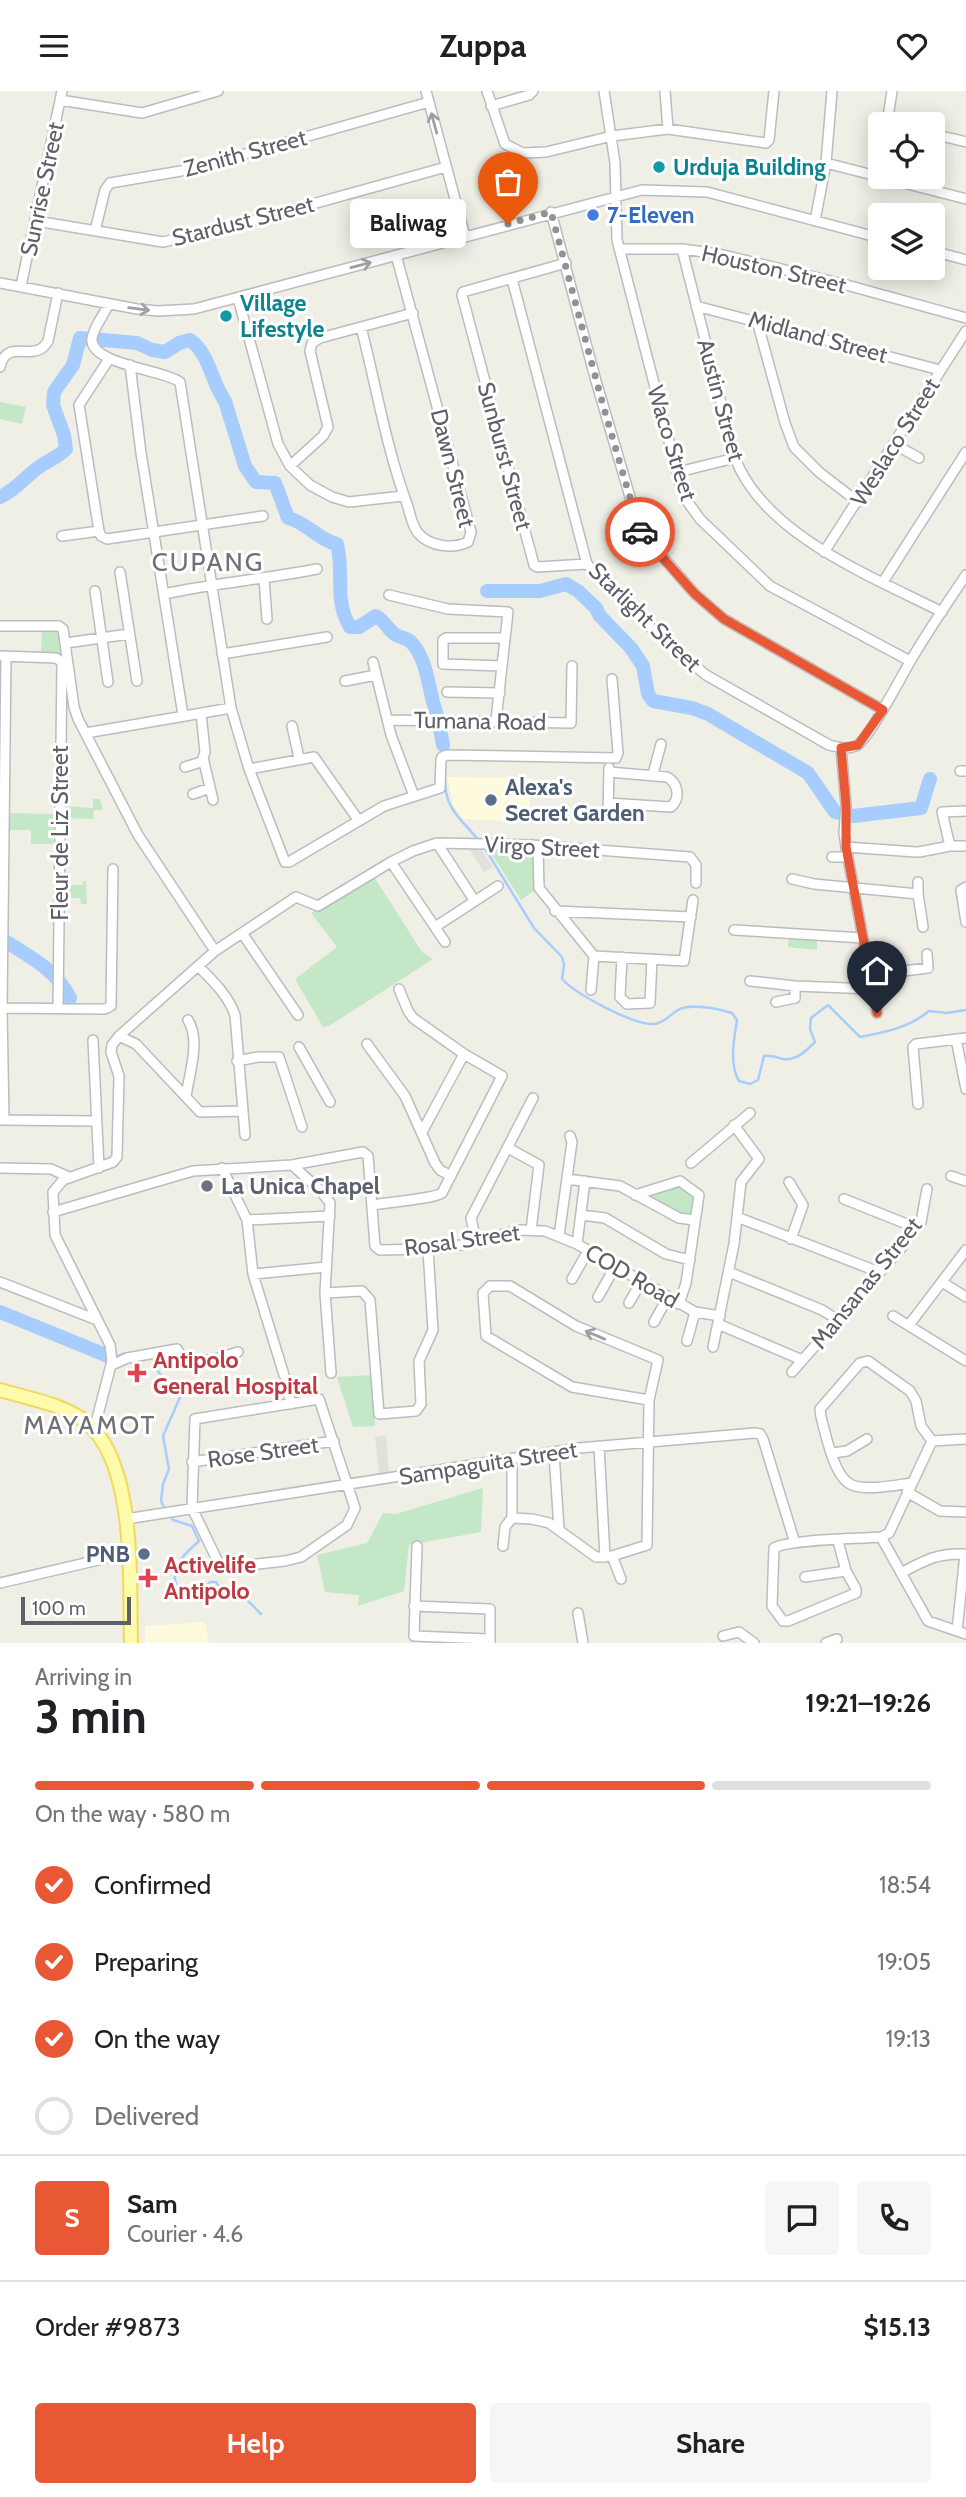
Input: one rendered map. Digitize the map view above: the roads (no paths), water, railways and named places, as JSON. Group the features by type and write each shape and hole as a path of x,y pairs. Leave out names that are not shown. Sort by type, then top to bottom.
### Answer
{"main road":[{"path":"0,1390 73,1414 94,1430 108,1451 118,1475 126,1519 131,1643"}],"street":[{"path":"61,95 142,113 218,91"},
{"path":"426,91 465,236"},
{"path":"487,91 505,144 523,153 546,152 612,135 668,129 766,143 769,140 774,91"},
{"path":"491,106 529,95 533,91"},
{"name":"Waco Street","path":"604,91 612,135 617,240 683,493 692,510 770,586 910,661"},
{"path":"665,91 668,129"},
{"path":"815,221 826,163 832,91"},
{"path":"890,112 892,91"},
{"name":"Sunrise Street","path":"22,286 61,95"},
{"name":"Zenith Street","path":"95,231 105,190 110,183 181,171 429,102"},
{"path":"945,137 966,142"},
{"path":"826,163 868,173"},
{"name":"Stardust Street","path":"36,221 148,240 177,240 446,167"},
{"path":"929,189 966,199"},
{"path":"0,283 110,304 177,311 238,298 551,212 642,190 707,192 868,235"},
{"path":"551,212 640,531 695,594 724,619 883,710"},
{"name":"Houston Street","path":"619,249 682,249 744,260 966,318"},
{"name":"Austin Street","path":"682,249 735,458 745,480 794,530 824,552 942,612"},
{"path":"945,254 966,260"},
{"name":"Dawn Street","path":"361,327 403,496 417,532 446,547 463,545 470,540 471,532 396,255"},
{"path":"512,279 566,263"},
{"name":"Sunburst Street","path":"512,279 462,294 534,565 587,564"},
{"name":"Starlight Street","path":"512,279 587,564 657,634 706,675 830,745 841,748"},
{"path":"0,367 2,358 9,352 36,352 44,347 48,341 58,293"},
{"path":"238,298 278,444 290,466 310,485 340,500 349,502 403,496"},
{"path":"110,304 92,337 95,350 110,359 180,382 231,708 249,769 285,862 384,806 441,786 445,756 612,758"},
{"name":"Midland Street","path":"696,306 940,370"},
{"path":"290,466 323,436 328,427 311,357 312,343 320,338 413,313"},
{"path":"757,321 794,447 818,472 858,502"},
{"name":"Weslaco Street","path":"824,552 966,331"},
{"path":"100,534 79,405 110,359"},
{"path":"130,365 183,715"},
{"path":"894,444 919,458"},
{"path":"883,582 966,452"},
{"path":"678,473 735,458"},
{"path":"62,535 100,534 107,539 263,516"},
{"path":"164,594 212,584 264,579 317,569"},
{"path":"120,572 137,681"},
{"path":"877,1013 847,852 841,748 858,745 883,710 910,661 966,575"},
{"path":"264,579 267,619"},
{"path":"95,591 108,682"},
{"path":"389,595 452,610 508,612 496,720"},
{"path":"0,626 59,626 63,629 74,706 86,733 138,835 215,951"},
{"path":"65,643 129,634"},
{"path":"222,654 327,637"},
{"path":"502,666 443,664 443,640 505,638"},
{"path":"3,656 2,1120 96,1121"},
{"name":"Fleur de Liz Street","path":"3,656 60,659 62,662 58,1008"},
{"path":"373,662 387,720 414,796"},
{"name":"Tumana Road","path":"387,720 572,722 572,666"},
{"path":"345,681 376,675"},
{"path":"608,815 609,772 612,758 618,753 612,679"},
{"path":"447,692 500,693"},
{"path":"86,733 231,708"},
{"path":"201,713 204,761 213,800"},
{"path":"292,726 299,758"},
{"path":"653,774 661,744"},
{"path":"249,769 299,758 317,759 359,821"},
{"path":"185,767 204,761"},
{"path":"608,803 672,806 676,794 675,781 667,776 609,772"},
{"path":"193,794 210,788"},
{"path":"950,846 942,812 966,811"},
{"path":"437,843 474,900"},
{"name":"Virgo Street","path":"242,933 297,896 318,906 391,862 437,843 538,846 690,857 696,865 696,883"},
{"path":"538,846 538,886 555,911 594,956 592,990"},
{"path":"832,857 847,852 917,852 966,846"},
{"path":"391,862 445,942"},
{"path":"2,1008 108,1008 112,1003 113,869"},
{"path":"792,879 814,884 918,894"},
{"path":"918,882 922,927"},
{"path":"435,927 498,886"},
{"path":"964,887 966,922"},
{"path":"594,956 684,961 693,900"},
{"path":"555,911 691,917"},
{"path":"734,930 863,938"},
{"path":"94,1430 112,1363 110,1345 55,1235 53,1212 55,1187 69,1177 99,1168 113,1162 117,1157 119,1076 111,1052 112,1045 215,951 242,933 298,1015"},
{"path":"870,975 928,968 927,954"},
{"path":"622,957 621,999 627,1004 648,1004 651,1000 652,959"},
{"path":"198,966 232,1005 245,1135"},
{"path":"750,981 872,989"},
{"path":"776,1002 795,998 795,986"},
{"path":"373,1205 439,1195 451,1177 501,1078 501,1074 464,1054 413,1017 399,989"},
{"path":"186,1097 194,1041 194,1031 188,1020"},
{"path":"119,1036 135,1044 200,1112 242,1111"},
{"path":"918,1104 913,1047 916,1044 961,1039 966,1084"},
{"path":"93,1040 99,1168"},
{"path":"367,1044 405,1095 435,1163 451,1177"},
{"path":"299,1047 330,1102"},
{"path":"422,1132 464,1054"},
{"path":"237,1061 279,1057 302,1126"},
{"path":"476,1241 471,1218 533,1098"},
{"path":"691,1163 750,1113"},
{"path":"713,1346 729,1272 741,1182 758,1161 758,1157 734,1125"},
{"path":"559,1236 572,1142 570,1136"},
{"path":"508,1148 539,1165 531,1230"},
{"name":"Rosal Street","path":"53,1212 193,1171 292,1165 339,1155 366,1153 375,1246 378,1249 429,1249 458,1245 502,1233 545,1231"},
{"path":"292,1165 326,1195 330,1203 325,1293 331,1373"},
{"path":"0,1168 51,1169 69,1177"},
{"path":"222,1168 247,1220 253,1274 291,1404"},
{"path":"951,1176 966,1181"},
{"path":"567,1179 620,1186 679,1218 695,1220"},
{"path":"577,1244 585,1181"},
{"path":"635,1195 684,1182 699,1195 686,1283 679,1304"},
{"path":"789,1182 803,1205 791,1239"},
{"name":"Mansanas Street","path":"792,1372 902,1247 923,1217 927,1189"},
{"path":"844,1199 914,1227"},
{"path":"581,1215 605,1218 666,1254 690,1260"},
{"path":"247,1220 330,1216"},
{"path":"737,1217 879,1272"},
{"name":"COD Road","path":"545,1231 577,1244 679,1304 802,1360"},
{"path":"325,1293 362,1291 370,1300 379,1414 420,1409 419,1361 433,1330 429,1249"},
{"path":"909,1325 966,1250"},
{"path":"572,1279 588,1251"},
{"path":"253,1274 326,1267"},
{"path":"598,1297 615,1267"},
{"path":"729,1272 822,1310 838,1320"},
{"path":"0,1282 97,1320"},
{"path":"629,1303 641,1282"},
{"path":"942,1282 966,1297"},
{"path":"512,1518 541,1520 559,1529 591,1555 609,1556 647,1545 649,1400 658,1360 576,1326 510,1286 491,1286 484,1293 486,1336 572,1387 649,1400"},
{"path":"654,1322 668,1297"},
{"path":"687,1341 695,1312"},
{"path":"893,1316 966,1361"},
{"path":"112,1363 177,1349 185,1362 212,1360 238,1352"},
{"path":"912,1483 882,1487 852,1485 838,1473 820,1409 860,1363 868,1361 910,1391 916,1401 921,1426 932,1441"},
{"path":"319,1399 355,1508 347,1525 301,1557 221,1568 192,1508 195,1419 291,1404 319,1399"},
{"name":"Sampaguita Street","path":"126,1519 599,1446 760,1434 795,1543"},
{"path":"833,1453 847,1451 867,1439"},
{"path":"932,1441 966,1439"},
{"name":"Rose Street","path":"192,1462 334,1441"},
{"path":"838,1541 846,1571 856,1593 788,1621 782,1621 772,1606 774,1548 795,1543 881,1537 889,1533 932,1441"},
{"path":"599,1446 609,1556 621,1579"},
{"path":"554,1453 559,1529"},
{"path":"503,1546 505,1527 512,1518 512,1460"},
{"path":"907,1492 940,1511 962,1512 966,1505"},
{"path":"881,1537 901,1573 928,1621 962,1632 965,1554 944,1553 925,1559 901,1573"},
{"path":"414,1606 490,1609 489,1641 456,1641 414,1636 414,1606 417,1546"},
{"path":"0,1583 128,1553"},
{"path":"805,1577 846,1571"},
{"path":"578,1613 583,1643"},
{"path":"723,1636 739,1632 754,1643"},
{"path":"826,1643 837,1639"}],"waterway":[{"path":"0,497 66,449 53,405 54,392 73,365 80,338 137,343 165,352 190,340 206,360 225,401 245,466 256,482 275,483 288,518 337,544 342,606 350,627 359,627 376,616 393,633 411,642 425,667 437,715"},
{"path":"487,591 540,591 566,584 578,591 631,648 643,666 648,694 653,701 692,708 708,714 808,773 835,812 853,816 921,808 930,779"},
{"path":"439,723 443,745"},
{"path":"443,745 444,753"},
{"path":"445,777 447,798 451,806 480,842"},
{"path":"484,847 534,928 562,957 562,979 579,993 620,1015 646,1023 659,1023 678,1010 690,1007 712,1008 732,1013 737,1020 733,1059 739,1081 750,1084 758,1080 764,1056 788,1059 808,1049 815,1042 810,1029 811,1018 828,1005 860,1037 905,1025 929,1011 947,1013 966,1010"},
{"path":"0,938 49,971 70,998"},
{"path":"0,1312 108,1356"},
{"path":"115,1358 137,1352"},
{"path":"164,1355 156,1367 161,1376 181,1395 163,1436 169,1469 163,1484 161,1501 165,1509"},
{"path":"169,1514 173,1520 192,1526 199,1541 182,1558 176,1570 175,1578 181,1590 194,1592 210,1582 216,1582 224,1593 240,1596 261,1614"}],"place":[{"name":"Urduja Building","path":"659,167"},
{"name":"7-Eleven","path":"593,215"},
{"name":"Baliwag","path":"508,224"},
{"name":"Village Lifestyle","path":"226,316"},
{"name":"Alexa's Secret Garden","path":"491,800"},
{"name":"La Unica Chapel","path":"207,1186"},
{"name":"Antipolo General Hospital","path":"137,1373"},
{"name":"PNB","path":"144,1554"},
{"name":"Activelife Antipolo","path":"148,1578"}],"district":[{"name":"CUPANG","path":"208,562"},
{"name":"MAYAMOT","path":"90,1425"}]}
